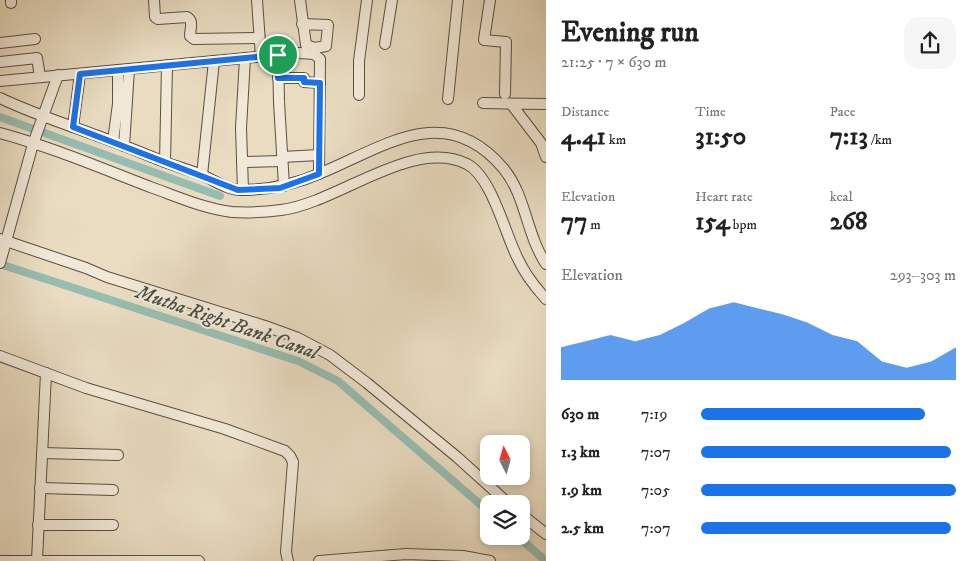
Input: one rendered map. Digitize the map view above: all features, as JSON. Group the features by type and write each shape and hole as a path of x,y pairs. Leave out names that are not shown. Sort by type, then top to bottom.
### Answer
{"street":[{"path":"154,0 155,16 158,19 190,18 190,36 194,40 259,38"},
{"path":"256,0 261,57"},
{"path":"300,0 302,24"},
{"path":"359,95 359,61 368,0"},
{"path":"385,44 392,0"},
{"path":"448,100 458,0"},
{"path":"490,0 484,40 506,42 505,94"},
{"path":"0,42 36,39"},
{"path":"0,81 308,53 318,56 320,59 319,174"},
{"path":"278,55 284,186"},
{"path":"0,62 37,58 40,77"},
{"path":"244,190 241,128 246,58"},
{"path":"202,175 214,61"},
{"path":"164,162 167,65"},
{"path":"124,146 129,69"},
{"path":"113,141 118,104 118,70"},
{"path":"73,127 80,74"},
{"path":"0,263 4,242 33,142 58,75"},
{"path":"278,78 304,78 304,82 320,83"},
{"path":"0,98 43,119 113,141 202,175 232,189 244,190 284,186 319,174 389,142 423,133 448,133 472,142 488,154 507,174 517,192 530,231 546,264"},
{"path":"483,103 512,105 546,104"},
{"path":"512,105 541,143 546,157"},
{"path":"0,133 33,142 211,208 231,212 253,213 284,210 305,205 409,161 439,157 454,159 469,165 491,192 519,262 546,299"},
{"path":"242,162 319,155"},
{"path":"4,242 86,268 107,277 266,326 310,344 330,355 367,383 457,456 499,495"},
{"path":"0,356 86,388 225,429 285,451 293,462 286,552 288,561"},
{"path":"36,560 46,373"},
{"path":"42,453 118,455"},
{"path":"40,488 113,490"},
{"path":"530,521 546,534"},
{"path":"38,525 112,525"},
{"path":"318,561 396,558 485,560"},
{"path":"0,561 199,561"}],"waterway":[{"path":"0,117 220,196"},
{"name":"Mutha Right Bank Canal","path":"0,264 298,361 338,381 480,504"},
{"name":"Mutha Right Bank Canal","path":"527,545 546,561"}],"route":[{"path":"278,55 278,78 304,78 304,82 320,83 319,174 280,188 232,189 202,175 73,127 80,74 278,55"}]}
